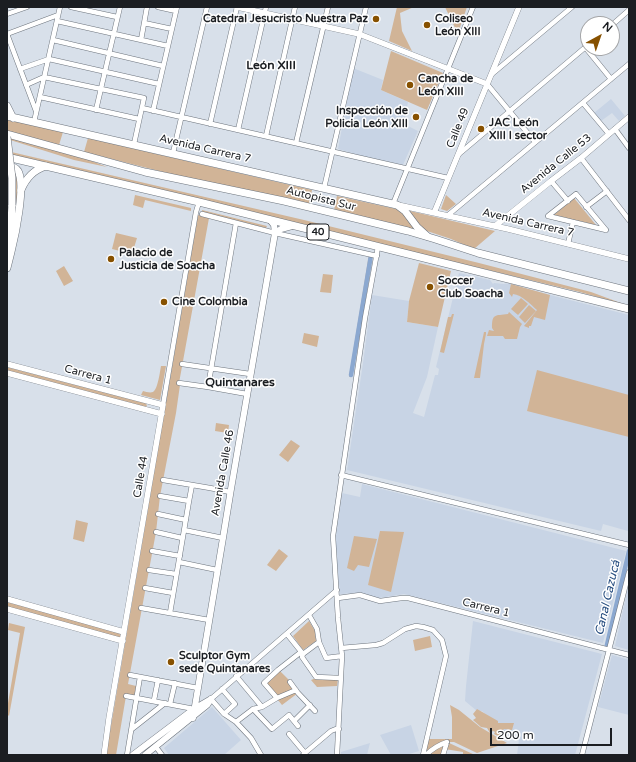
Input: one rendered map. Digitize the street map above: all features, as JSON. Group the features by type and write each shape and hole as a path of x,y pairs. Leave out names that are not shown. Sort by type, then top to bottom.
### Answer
{"main road":[{"path":"7,106 10,112 10,117"},
{"name":"Avenida Carrera 7","path":"10,117 395,204"},
{"path":"7,136 11,164 11,252"},
{"name":"Autopista Sur","path":"7,136 145,172 284,201 427,236 482,254 629,291"},
{"name":"40","path":"7,157 199,202 629,309"},
{"path":"7,166 15,168 19,174 21,190 15,235 7,268"},
{"path":"21,190 29,176 46,166"},
{"path":"395,204 405,211 417,227 427,236"},
{"path":"270,220 274,225 276,233 280,229 294,226"},
{"name":"Avenida Calle 46","path":"193,718 250,374 276,233"},
{"path":"133,755 194,709 211,699"},
{"path":"145,755 193,718 207,705 211,699"}],"street":[{"path":"7,14 27,7"},
{"path":"34,122 60,7"},
{"path":"71,7 118,16"},
{"path":"96,110 120,7"},
{"path":"141,40 148,7"},
{"path":"153,111 176,9 158,7"},
{"path":"173,153 207,7"},
{"path":"210,124 237,7 359,34 487,84 535,142"},
{"path":"238,130 266,7"},
{"path":"266,136 295,7"},
{"path":"296,143 328,7"},
{"path":"324,188 366,7"},
{"path":"395,204 407,168 473,7"},
{"name":"Calle 49","path":"434,213 519,7"},
{"path":"491,75 572,7"},
{"path":"620,18 629,10"},
{"path":"37,112 7,34 58,15"},
{"path":"57,21 168,46"},
{"path":"144,23 172,29"},
{"path":"53,40 163,66"},
{"path":"458,155 580,52"},
{"path":"594,56 612,80"},
{"path":"20,69 49,59 159,84"},
{"path":"447,216 612,80 629,64"},
{"path":"26,85 44,78 144,98 134,144"},
{"path":"40,97 139,119"},
{"path":"583,103 608,134"},
{"path":"142,108 448,178"},
{"name":"Avenida Calle 53","path":"496,226 581,158 629,117"},
{"path":"615,129 629,148"},
{"path":"581,158 629,220"},
{"path":"551,181 568,201"},
{"path":"586,207 607,191"},
{"path":"576,194 606,230 548,216 568,201 576,194"},
{"name":"Calle 44","path":"104,755 109,718 196,212 199,202"},
{"name":"Avenida Carrera 7","path":"395,204 496,226 629,259"},
{"path":"202,214 276,233 377,256"},
{"path":"568,244 573,222"},
{"path":"208,387 236,223"},
{"path":"337,755 342,656 333,536 365,318 378,247"},
{"name":"Carrera 1","path":"7,364 163,405"},
{"path":"182,364 250,374"},
{"name":"Carrera 1","path":"7,373 162,414"},
{"path":"179,383 247,394"},
{"path":"146,410 150,406 148,402"},
{"path":"341,475 628,544"},
{"path":"163,480 230,492"},
{"path":"170,613 192,485"},
{"path":"160,496 189,501"},
{"path":"158,514 186,520"},
{"path":"184,530 223,538"},
{"path":"156,532 182,538"},
{"path":"152,551 180,556"},
{"path":"179,562 217,570"},
{"path":"149,570 176,574"},
{"path":"582,755 629,572"},
{"path":"145,588 173,593"},
{"path":"261,755 251,738 236,722 224,714 211,699 337,590"},
{"name":"Carrera 1","path":"338,598 360,596 380,601 405,598 629,655"},
{"path":"7,599 124,632"},
{"path":"141,608 209,620"},
{"path":"7,609 123,641"},
{"path":"309,615 317,629 319,642 326,658 342,656"},
{"path":"341,648 383,643 405,629 416,626 433,630 442,640 446,656 423,755"},
{"path":"287,634 302,653 302,657 316,677 340,678"},
{"path":"277,698 264,683 278,670 319,642"},
{"path":"130,675 198,688"},
{"path":"236,676 262,707"},
{"path":"128,755 140,677"},
{"path":"154,700 158,680"},
{"path":"290,682 315,711"},
{"path":"132,729 168,704 175,683"},
{"path":"222,689 235,704 224,714"},
{"path":"236,722 253,709 262,707 277,698 296,690"},
{"path":"126,696 154,700 194,709"},
{"path":"294,721 310,705"},
{"path":"253,709 272,729 289,715 298,726"},
{"path":"290,734 304,754 331,731 336,729 339,730"},
{"path":"426,755 432,749 447,742 443,755"},
{"path":"156,747 162,755"}],"shaded area":[{"path":"397,7 414,7 400,13 402,31 412,51 389,41"},
{"path":"445,7 467,7 457,32"},
{"name":"Cancha de León XIII","path":"391,51 443,73 427,110 381,90"},
{"path":"353,68 383,80 381,90 408,102 404,124 418,131 403,165 365,157 338,149"},
{"path":"611,99 625,116 619,121 612,113 601,121 594,113"},
{"path":"7,119 63,132 59,145 7,132"},
{"path":"7,137 79,156 107,167 74,160 7,139"},
{"path":"88,138 312,190 309,204 175,175 84,152"},
{"path":"7,151 304,220 479,263 591,292 629,306 580,292 7,154"},
{"path":"7,169 15,173 17,177 17,206 7,248"},
{"path":"135,195 191,208 191,211 145,200 143,208 133,205"},
{"path":"446,195 456,204 447,211 441,209"},
{"path":"337,196 401,210 416,230 334,210"},
{"path":"574,198 596,225 554,215"},
{"path":"202,210 267,226 266,228 202,212"},
{"path":"406,210 495,231 474,249 451,239 421,229"},
{"path":"198,215 209,218 179,383 176,413 160,496 156,532 128,684 136,686 134,697 126,696 116,755 106,755"},
{"path":"116,233 137,238 132,254 112,249"},
{"path":"369,254 373,255 352,376 349,377"},
{"name":"Soccer Club Soacha","path":"419,263 451,271 438,327 407,322 409,301"},
{"path":"64,266 73,281 64,286 56,271"},
{"path":"459,273 490,280 493,284 510,283 550,295 629,315 628,531 603,524 601,531 347,470 372,295 409,301 407,322 438,327 427,377 413,413 424,417 435,375 438,375 439,369 436,367"},
{"path":"323,274 333,275 331,293 320,292"},
{"path":"511,284 550,295 545,320 534,317 529,328 524,326 537,310 520,296 513,294 512,297 509,293"},
{"path":"521,298 528,304 518,315 511,309"},
{"path":"529,305 536,311 525,323 519,317"},
{"path":"509,312 522,324 517,339 505,339 503,336 487,336 489,330 494,331 492,328 495,316 508,314"},
{"path":"452,314 454,314 444,353 440,352 448,317 451,317"},
{"path":"484,332 486,332 486,334 480,378 474,378"},
{"path":"304,333 319,336 317,347 302,343"},
{"path":"161,366 166,366 160,400 141,395 143,391 153,392 155,390"},
{"path":"7,367 145,403 147,405 146,407 7,371"},
{"path":"537,370 629,395 629,437 527,411"},
{"path":"216,423 229,425 228,433 215,431"},
{"path":"291,440 300,446 288,462 279,455"},
{"path":"362,484 626,551 603,643 404,594 379,598 356,593 340,594 335,543 342,493 360,497"},
{"path":"76,520 88,523 84,542 73,539"},
{"path":"380,531 404,532 391,592 368,585"},
{"path":"354,536 377,539 369,567 358,565 354,571 347,568"},
{"path":"279,549 288,556 276,571 267,565"},
{"path":"629,583 629,650 615,646"},
{"path":"7,602 121,633 120,638 7,607"},
{"path":"309,621 315,631 316,641 303,650 293,636"},
{"path":"473,621 602,654 575,755 517,755 520,731 504,732 482,711 477,711 465,701"},
{"path":"9,623 25,627 9,716 7,714 7,709 20,633 8,630"},
{"path":"430,636 432,647 415,651 413,640"},
{"path":"612,655 629,660 629,715 598,707"},
{"path":"279,670 290,681 298,693 282,705 264,683"},
{"path":"316,678 338,679 337,686 317,687 311,680"},
{"path":"450,705 459,710 480,727 507,743 477,753 454,742 447,742 475,755 463,754 463,752 445,749 443,755 424,755 429,739 452,739 452,717"},
{"path":"212,707 241,740 224,755 169,755 164,748"},
{"path":"477,709 498,721 498,723 514,723 512,730 504,729 501,732 502,737 494,734 495,732 493,731 490,733 487,728 481,727 473,720 476,718 473,714"},
{"path":"411,725 419,751 406,755 391,755 380,735"},
{"path":"370,743 367,755 341,755 341,752"}],"waterway":[{"path":"351,375 371,255"},
{"name":"Canal Cazucá","path":"606,649 629,551"}],"place":[{"name":"Catedral Jesucristo Nuestra Paz","path":"376,19"},
{"name":"Coliseo León XIII","path":"427,25"},
{"name":"Cancha de León XIII","path":"410,85"},
{"name":"Inspección de Policia León XIII","path":"416,117"},
{"name":"JAC León XIII I sector","path":"481,129"},
{"name":"Palacio de Justicia de Soacha","path":"111,259"},
{"name":"Soccer Club Soacha","path":"430,287"},
{"name":"Cine Colombia","path":"164,302"},
{"name":"Sculptor Gym sede Quintanares","path":"171,662"}],"district":[{"name":"León XIII","path":"271,66"},
{"name":"Quintanares","path":"240,383"}]}
